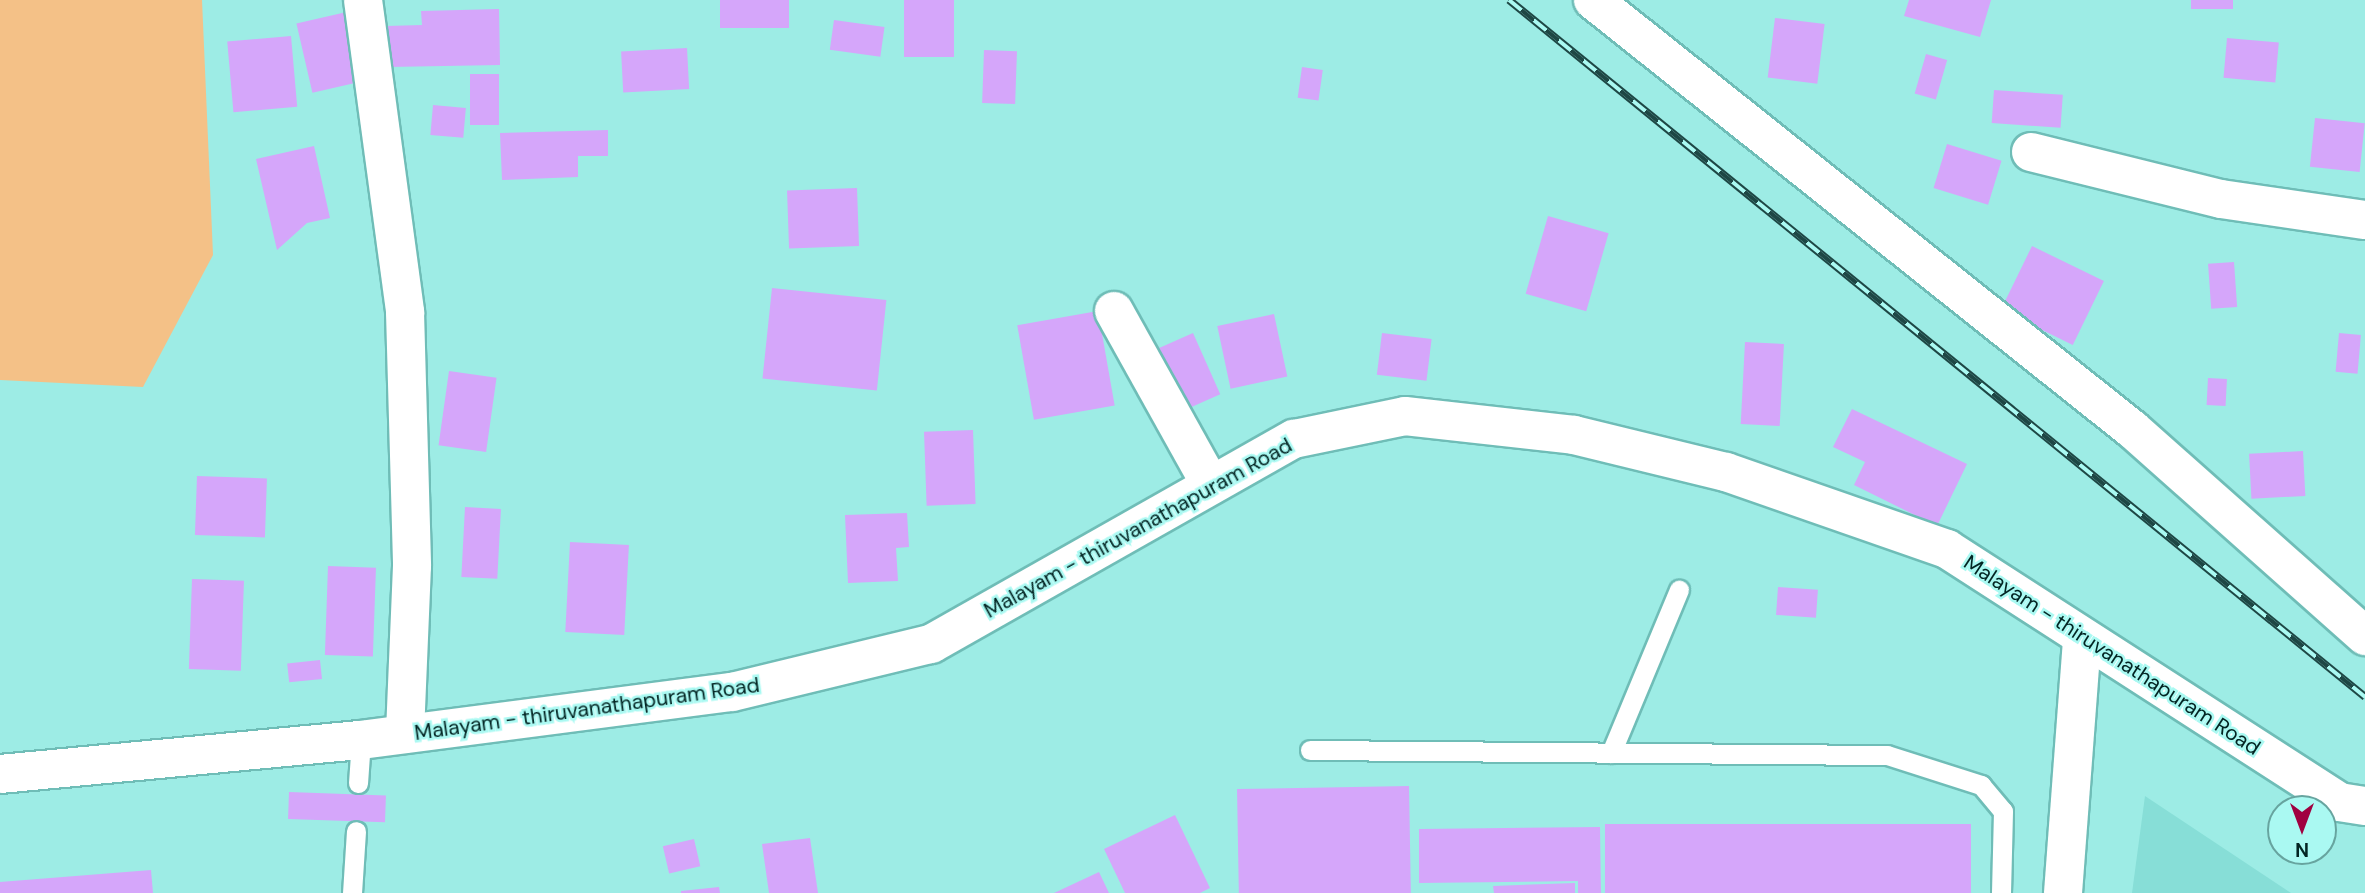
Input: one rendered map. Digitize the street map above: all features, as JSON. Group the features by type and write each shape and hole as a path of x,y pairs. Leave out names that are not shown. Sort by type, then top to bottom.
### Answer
{"street":[{"path":"363,0 405,313 412,566 405,734"},
{"path":"1593,0 2132,429 2365,636"},
{"path":"2031,152 2221,199 2365,220"},
{"path":"1114,310 1212,485"},
{"name":"Malayam - thiruvanathapuram Road","path":"0,774 361,740 732,692 931,644 1294,439 1405,416 1574,435 1726,472 1947,549 2339,802 2365,806"},
{"path":"2063,893 2082,638"}],"lane":[{"path":"1611,753 1679,590"},
{"path":"358,783 361,740"},
{"path":"1310,750 1887,755 1981,785 2003,811 2001,893"},
{"path":"352,893 356,831"}],"shaded area":[{"path":"0,0 202,0 213,255 143,387 0,380"},
{"path":"2145,796 2291,893 2132,893"}],"building":[{"path":"720,0 789,0 789,28 720,28"},
{"path":"904,0 954,0 954,57 904,57"},
{"path":"1909,0 1991,0 1980,37 1904,16"},
{"path":"2191,0 2233,0 2233,9 2191,9"},
{"path":"499,9 500,65 388,67 386,26 422,25 421,11"},
{"path":"351,11 367,80 312,93 296,24"},
{"path":"1775,18 1825,24 1817,84 1768,78"},
{"path":"834,20 885,27 880,57 830,50"},
{"path":"291,36 297,107 233,112 227,42"},
{"path":"2227,38 2279,43 2275,82 2224,78"},
{"path":"687,48 689,89 623,92 621,51"},
{"path":"984,50 1017,51 1015,104 982,103"},
{"path":"1926,54 1947,60 1936,99 1915,93"},
{"path":"1302,67 1323,70 1318,101 1298,98"},
{"path":"470,74 499,74 499,125 470,125"},
{"path":"1994,90 2063,95 2061,128 1992,123"},
{"path":"433,105 466,108 463,138 430,135"},
{"path":"2315,118 2365,123 2360,172 2310,167"},
{"path":"608,130 608,156 578,156 578,177 502,180 500,133"},
{"path":"1947,144 2002,161 1988,205 1934,188"},
{"path":"314,146 330,218 307,223 277,250 256,159"},
{"path":"857,188 859,246 789,248 787,190"},
{"path":"1548,216 1609,233 1586,311 1526,294"},
{"path":"2032,246 2104,281 2073,345 2001,310"},
{"path":"2234,262 2237,307 2211,309 2208,264"},
{"path":"772,288 886,300 877,391 762,379"},
{"path":"1098,311 1115,406 1034,420 1017,325"},
{"path":"1274,314 1287,377 1231,389 1217,326"},
{"path":"1193,333 1220,394 1182,411 1155,350"},
{"path":"1382,333 1432,339 1427,381 1377,375"},
{"path":"2339,333 2361,335 2358,374 2336,372"},
{"path":"1745,342 1784,344 1780,426 1741,424"},
{"path":"449,371 497,378 486,452 439,445"},
{"path":"2208,378 2227,379 2226,406 2207,405"},
{"path":"1852,409 1967,464 1937,526 1854,485 1865,462 1833,447"},
{"path":"973,430 976,504 927,506 924,432"},
{"path":"2303,451 2305,496 2251,499 2249,454"},
{"path":"197,476 267,478 265,537 195,535"},
{"path":"465,507 501,509 497,579 461,577"},
{"path":"907,513 909,547 896,548 898,581 848,583 845,515"},
{"path":"570,542 629,545 624,635 565,632"},
{"path":"328,566 376,568 373,657 325,655"},
{"path":"192,579 244,581 241,671 189,669"},
{"path":"1778,587 1818,590 1816,618 1776,615"},
{"path":"320,660 322,679 289,682 287,663"},
{"path":"1409,786 1411,893 1239,893 1237,789"},
{"path":"289,792 386,795 385,822 288,819"},
{"path":"1175,815 1210,888 1200,893 1125,893 1104,849"},
{"path":"1605,824 1971,824 1971,893 1605,893"},
{"path":"1600,827 1601,893 1578,893 1578,881 1419,883 1419,829"},
{"path":"810,838 818,893 769,893 762,844"},
{"path":"694,839 700,866 669,873 663,846"},
{"path":"151,870 153,893 0,893 0,882"},
{"path":"1099,872 1109,893 1054,893"},
{"path":"1575,883 1575,893 1494,893 1493,886"},
{"path":"719,887 720,893 681,893 681,891"}],"railway":[{"path":"1509,0 2365,697"}]}
